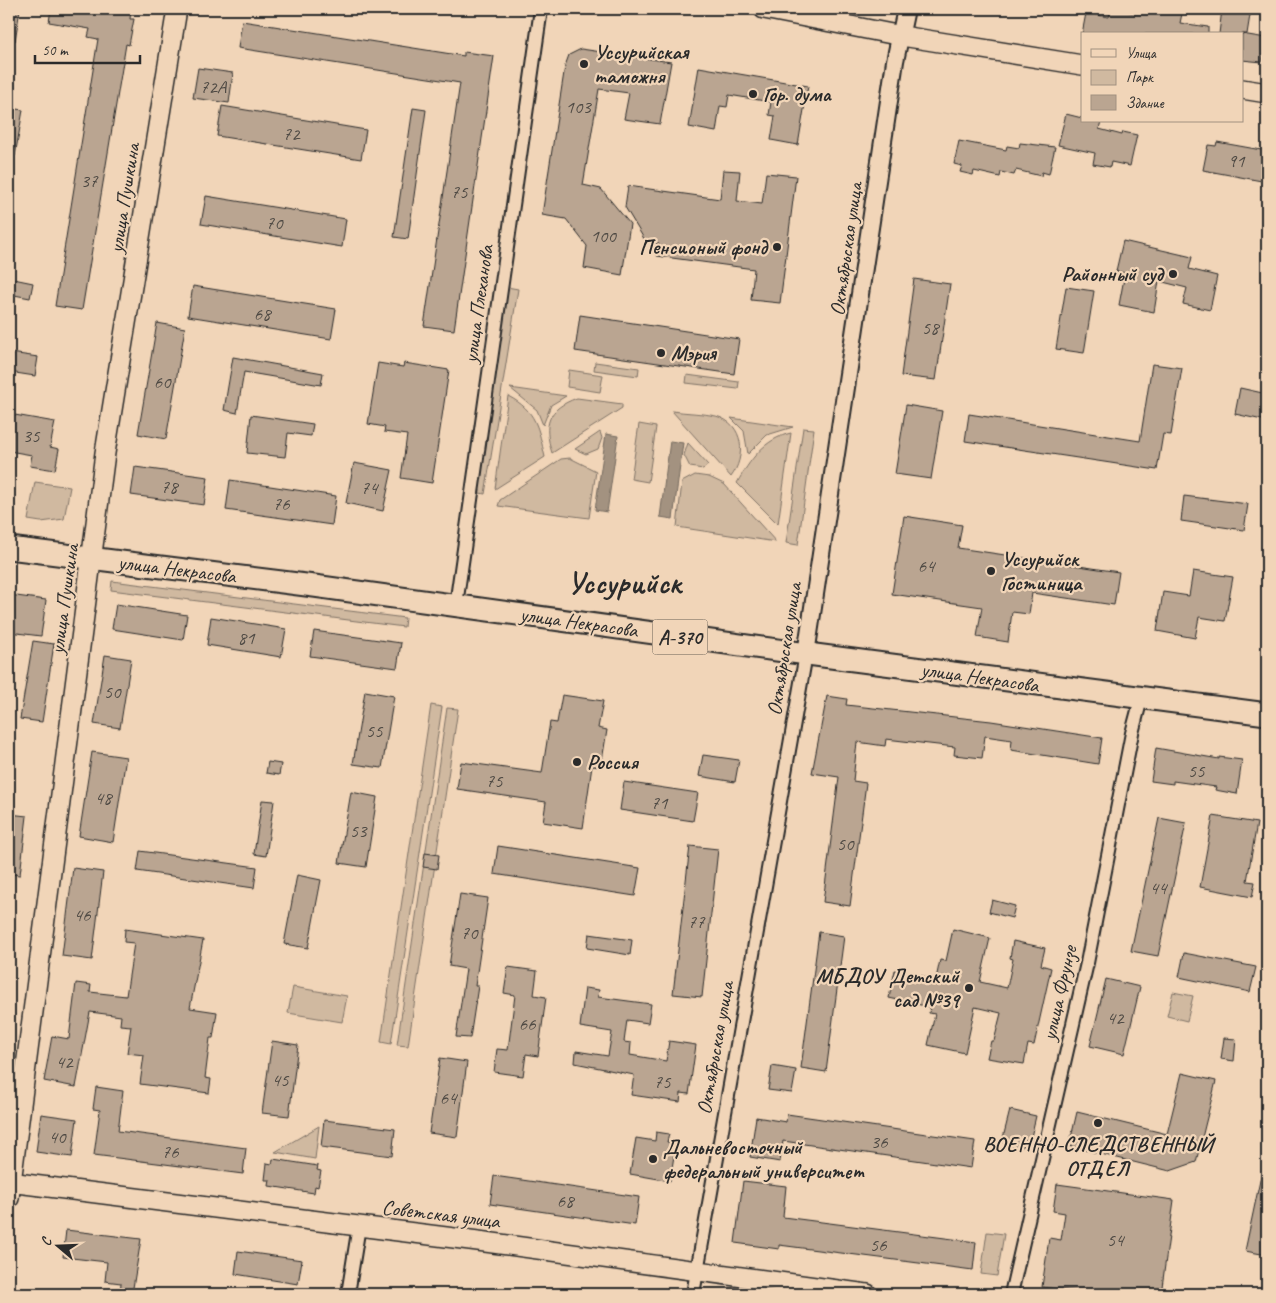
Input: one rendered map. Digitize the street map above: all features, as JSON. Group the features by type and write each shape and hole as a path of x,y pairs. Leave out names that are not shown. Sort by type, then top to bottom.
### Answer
{"main road":[{"name":"улица Пушкина","path":"10,1187 105,453 177,9"},
{"path":"764,9 902,36 1081,64"},
{"path":"1244,89 1267,93"},
{"name":"улица Некрасова","path":"9,548 456,605 806,654 1267,714"},
{"name":"Советская улица","path":"10,1187 359,1226 867,1294"}],"street":[{"name":"улица Плеханова","path":"456,605 541,9"},
{"name":"Октябрьская улица","path":"693,1294 806,654 895,61 902,36 906,9"},
{"name":"улица Фрунзе","path":"1011,1294 1087,963 1141,699"},
{"path":"348,1294 359,1226"}],"green space":[{"path":"507,287 518,289 485,494 474,492"},
{"path":"595,362 639,368 638,376 594,370"},
{"path":"569,370 603,375 600,392 567,387"},
{"path":"687,375 739,382 738,389 686,383"},
{"path":"510,388 566,396 551,405 543,425 537,410"},
{"path":"508,396 531,414 538,429 545,457 495,489"},
{"path":"577,398 622,404 622,408 552,453 548,434 550,419 559,407"},
{"path":"672,411 716,416 726,420 733,426 740,442 740,451 736,469 731,477"},
{"path":"731,418 793,427 767,435 748,454 744,431"},
{"path":"639,424 656,427 648,482 631,479"},
{"path":"803,428 814,429 798,545 786,543"},
{"path":"600,432 602,438 598,449 586,454 575,449"},
{"path":"791,433 778,524 737,483 747,466 765,445"},
{"path":"688,443 708,465 703,469 690,467 684,455"},
{"path":"570,458 596,471 589,518 498,506 500,500 561,459"},
{"path":"695,475 709,477 724,484 776,542 677,527 682,482"},
{"path":"35,482 70,487 64,519 41,522 28,520"},
{"path":"112,581 405,618 404,627 111,590"},
{"path":"431,705 442,707 391,1044 381,1042"},
{"path":"447,708 458,709 408,1046 397,1045"},
{"path":"293,987 347,996 342,1022 288,1013"},
{"path":"1173,992 1193,996 1187,1021 1167,1016"},
{"path":"319,1126 315,1159 275,1152"},
{"path":"987,1232 1004,1234 997,1276 981,1274"}],"shaded area":[{"path":"606,434 618,436 607,512 595,510"},
{"path":"670,441 683,443 673,519 660,517"}],"building":[{"path":"9,9 20,9 15,41 9,41"},
{"path":"51,9 131,9 130,19 134,19 129,45 126,44 82,310 55,306 98,39 88,37 90,29 49,22"},
{"path":"1111,9 1138,13 1138,9 1183,9 1180,23 1208,27 1208,32 1082,32 1086,13 1109,17"},
{"path":"1222,9 1251,9 1247,34 1244,34 1244,32 1219,32"},
{"path":"242,21 464,56 464,52 494,56 454,330 424,326 460,83 238,48"},
{"path":"1244,34 1266,38 1262,62 1244,60"},
{"path":"581,49 671,62 660,124 624,119 629,93 599,89 583,185 601,189 630,224 622,275 584,268 587,246 566,219 542,215 565,66 569,55"},
{"path":"699,67 808,86 798,145 771,140 775,116 769,115 771,102 729,95 727,107 720,106 716,132 689,127"},
{"path":"198,68 233,73 229,103 193,98"},
{"path":"222,106 366,130 361,159 217,136"},
{"path":"9,108 23,110 15,156 9,155"},
{"path":"413,108 426,110 408,239 394,237"},
{"path":"1066,114 1081,118 1081,122 1101,122 1099,129 1122,135 1123,132 1137,135 1130,166 1111,162 1110,167 1093,164 1095,153 1058,145"},
{"path":"959,141 1006,150 1007,146 1019,148 1020,143 1055,147 1049,174 1042,172 1041,176 1016,170 1014,175 1001,172 1000,177 974,171 973,175 960,172 962,166 954,164"},
{"path":"1217,142 1267,151 1267,182 1203,170 1208,145 1216,146"},
{"path":"723,170 740,171 737,201 762,204 766,173 796,176 780,303 751,300 754,269 657,256 659,244 646,242 625,207 628,186 720,199"},
{"path":"206,196 346,219 342,247 201,224"},
{"path":"1123,241 1192,257 1189,269 1217,276 1210,310 1183,304 1187,288 1159,281 1154,312 1119,305 1125,273 1116,271"},
{"path":"9,278 33,283 30,298 9,294"},
{"path":"914,279 950,284 936,380 901,376"},
{"path":"193,286 336,309 331,339 188,316"},
{"path":"1066,287 1094,291 1084,353 1056,349"},
{"path":"580,315 739,339 734,374 575,351"},
{"path":"157,323 185,328 166,439 138,434"},
{"path":"11,353 38,357 35,376 9,372"},
{"path":"233,357 323,373 321,385 244,372 237,413 224,410"},
{"path":"378,363 403,367 404,363 449,370 432,483 401,478 407,435 384,432 385,427 368,424"},
{"path":"1152,364 1182,368 1171,435 1163,434 1157,470 965,441 969,414 1140,441"},
{"path":"1240,388 1267,394 1267,421 1235,414"},
{"path":"906,405 942,411 931,479 895,474"},
{"path":"9,414 55,422 50,447 59,449 55,470 30,466 32,455 9,451"},
{"path":"251,415 313,424 311,436 288,433 285,457 247,453"},
{"path":"354,463 392,470 383,511 346,503"},
{"path":"135,467 208,477 204,505 131,495"},
{"path":"230,480 336,496 332,525 226,510"},
{"path":"1184,496 1248,504 1244,530 1181,521"},
{"path":"904,516 962,525 958,548 1119,572 1114,605 1032,593 1029,614 1012,612 1008,642 977,637 982,607 892,594"},
{"path":"1193,571 1233,577 1225,621 1199,617 1195,638 1157,631 1163,592 1189,596"},
{"path":"9,595 46,600 41,636 9,632"},
{"path":"116,604 187,615 183,640 112,629"},
{"path":"211,617 286,629 281,657 207,645"},
{"path":"314,631 401,643 397,668 310,656"},
{"path":"33,641 54,644 42,722 20,719"},
{"path":"105,655 131,659 120,728 94,724"},
{"path":"365,691 394,696 382,768 353,764"},
{"name":"Россия","path":"562,695 603,701 598,728 607,730 601,767 592,766 583,828 543,822 546,802 457,789 461,762 542,773 550,722 557,723"},
{"path":"827,696 847,699 846,705 991,721 1102,738 1098,764 1011,750 1012,740 985,736 982,758 954,755 955,747 886,739 885,746 857,742 853,781 866,783 850,906 823,902 839,777 812,773"},
{"path":"1156,748 1219,759 1219,757 1242,760 1237,794 1215,790 1216,787 1173,781 1173,784 1151,781"},
{"path":"92,752 126,757 113,842 79,836"},
{"path":"703,755 739,760 735,782 699,776"},
{"path":"268,762 281,764 279,775 266,773"},
{"path":"624,782 698,793 693,821 620,810"},
{"path":"351,792 377,797 366,867 339,863"},
{"path":"262,800 274,801 266,856 254,854"},
{"path":"9,814 27,816 20,875 9,874"},
{"path":"1213,816 1257,823 1247,881 1255,882 1252,897 1200,887"},
{"path":"1159,818 1186,823 1158,956 1131,951"},
{"path":"498,846 640,868 635,896 494,874"},
{"path":"690,846 718,849 702,997 673,994"},
{"path":"140,851 257,867 254,888 137,871"},
{"path":"425,853 439,855 437,869 423,867"},
{"path":"73,868 103,872 92,960 62,956"},
{"path":"297,875 321,880 308,948 284,944"},
{"path":"460,894 488,898 475,986 478,986 470,1038 456,1037 466,969 449,966"},
{"path":"992,900 1015,906 1012,918 989,912"},
{"path":"125,929 203,940 190,1008 217,1012 213,1038 210,1038 205,1078 211,1079 209,1093 140,1084 144,1055 127,1053 131,1026 120,1025 121,1016 90,1012 76,1087 44,1081 52,1036 69,1039 76,983 91,985 90,992 126,996 134,943 124,942"},
{"path":"953,929 990,938 980,982 1007,988 1013,959 1010,958 1013,941 1045,948 1041,965 1051,968 1034,1045 1028,1044 1024,1064 987,1058 991,1041 994,1041 1001,1013 975,1007 965,1053 928,1045 935,1014 929,1013 930,1007 889,998 895,970 936,979 940,960 946,961"},
{"path":"819,932 844,936 826,1072 801,1068"},
{"path":"589,934 632,940 630,955 587,948"},
{"path":"1184,953 1256,967 1250,992 1179,977"},
{"path":"508,967 537,971 534,995 546,997 538,1056 526,1054 523,1076 494,1072 497,1049 508,1050 515,995 504,993"},
{"path":"1106,979 1140,987 1124,1054 1090,1046"},
{"path":"585,988 599,990 598,997 651,1004 648,1023 627,1020 624,1042 631,1043 630,1055 666,1061 669,1041 696,1045 689,1094 681,1093 680,1102 631,1095 634,1075 575,1063 576,1051 608,1056 612,1032 580,1027"},
{"path":"1224,1038 1236,1039 1234,1061 1221,1059"},
{"path":"272,1041 298,1045 289,1116 262,1113"},
{"path":"440,1058 467,1062 457,1137 429,1133"},
{"path":"772,1066 796,1070 792,1093 768,1090"},
{"name":"ВОЕННО-СЛЕДСТВЕННЫЙ ОТДЕЛ","path":"1182,1073 1216,1081 1196,1162 1170,1171 1069,1146 1077,1112 1167,1134"},
{"path":"96,1087 123,1091 118,1131 246,1148 243,1174 94,1155 100,1110 93,1109"},
{"path":"1010,1110 1036,1116 1030,1141 1024,1139 1022,1147 1010,1150 1002,1142"},
{"path":"41,1114 77,1119 72,1157 36,1152"},
{"path":"787,1114 975,1141 971,1168 783,1141 780,1162 750,1157 756,1117 786,1122"},
{"path":"324,1120 395,1129 392,1156 321,1147"},
{"name":"Дальневосточный федеральный университет","path":"656,1132 669,1134 667,1142 676,1143 670,1181 630,1174 636,1138 655,1141"},
{"path":"273,1159 318,1166 317,1170 321,1171 318,1187 315,1186 314,1193 269,1186 270,1180 265,1180 267,1163 272,1164"},
{"path":"1262,1171 1267,1171 1267,1255 1245,1251"},
{"path":"494,1176 639,1197 635,1225 490,1204"},
{"path":"743,1181 786,1186 783,1217 976,1242 973,1270 779,1245 779,1249 735,1243"},
{"path":"1057,1184 1174,1200 1161,1294 1094,1294 1042,1287 1049,1238 1061,1240 1065,1213 1053,1211"},
{"path":"66,1230 141,1239 132,1294 120,1294 121,1283 105,1281 107,1262 63,1257"},
{"path":"238,1251 302,1260 298,1284 235,1274"}],"place":[{"name":"Уссурийская таможня","path":"584,64"},
{"name":"Гор. дума","path":"753,94"},
{"name":"Пенсионый фонд","path":"777,247"},
{"name":"Районный суд","path":"1173,274"},
{"name":"Мэрия","path":"661,353"},
{"name":"Уссурийск Гостиница","path":"991,571"},
{"name":"Россия","path":"577,762"},
{"name":"МБДОУ Детский сад №39","path":"969,988"},
{"name":"ВОЕННО-СЛЕДСТВЕННЫЙ ОТДЕЛ","path":"1098,1123"},
{"name":"Дальневосточный федеральный университет","path":"653,1159"}],"district":[{"name":"Уссурийск","path":"624,582"}]}
